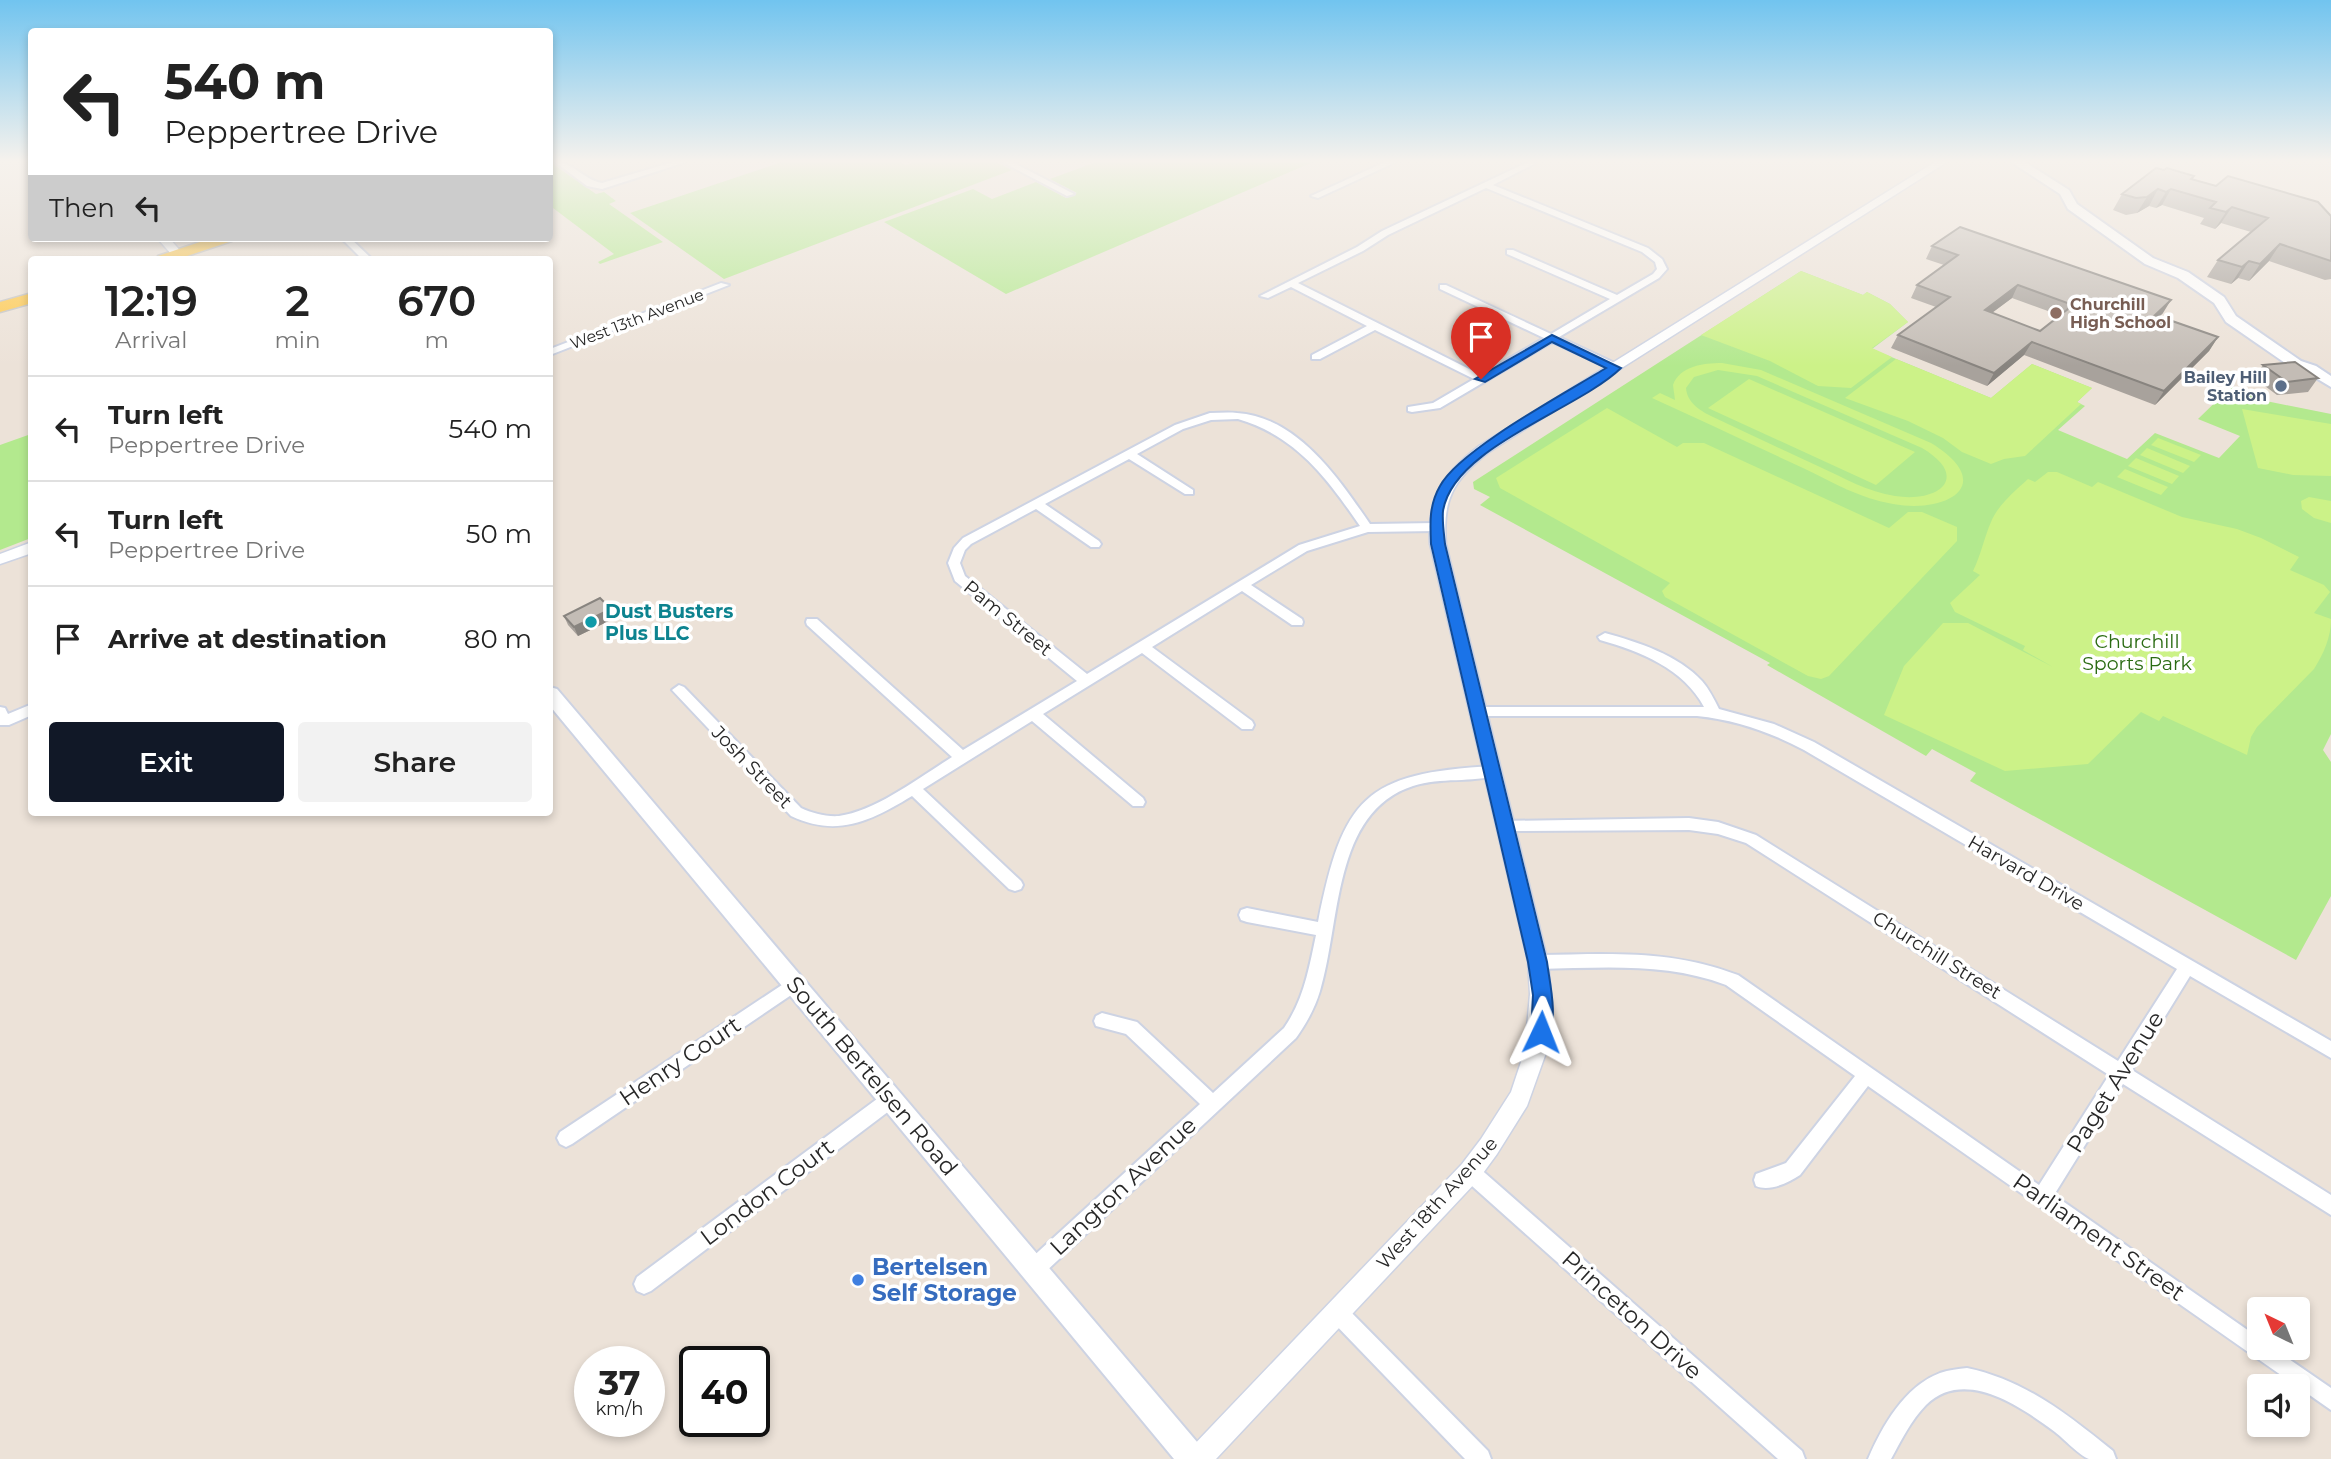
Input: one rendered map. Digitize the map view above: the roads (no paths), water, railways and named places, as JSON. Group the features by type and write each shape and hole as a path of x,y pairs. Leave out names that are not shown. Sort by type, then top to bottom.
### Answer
{"main road":[{"path":"2106,230 2140,254 2164,266 2171,276 2202,298 2228,310 2231,318 2242,327 2295,364 2311,369 2330,381"},
{"path":"176,256 216,242"},
{"path":"0,307 28,299"},
{"name":"South Bertelsen Road","path":"553,698 1196,1459"}],"street":[{"path":"1265,296 1360,249 1391,230"},
{"path":"1412,409 1436,406 1656,276 1662,269 1659,261 1639,247 1597,230"},
{"name":"West 18th Avenue","path":"1196,1459 1470,1172 1501,1132 1531,1072 1541,1032 1542,995 1538,962 1436,527 1437,511 1446,486 1468,461 1834,230"},
{"path":"349,242 363,256"},
{"path":"1510,252 1617,299"},
{"path":"1290,284 1481,379"},
{"name":"West 13th Avenue","path":"553,351 724,285"},
{"path":"1443,287 1615,368"},
{"path":"1316,357 1374,326"},
{"name":"Pam Street","path":"1086,681 964,582 954,569 956,556 967,541 1129,454 1207,416 1227,414 1252,419 1282,434 1313,457 1335,481 1367,528"},
{"path":"1129,454 1189,492"},
{"path":"1036,503 1095,544"},
{"name":"Josh Street","path":"679,690 791,809 822,821 851,820 875,811 1303,548 1367,528 1436,527"},
{"path":"0,558 28,548"},
{"path":"1241,585 1297,622"},
{"path":"812,622 962,758"},
{"path":"1605,637 1633,645 1686,675 1699,687 1714,712"},
{"path":"1142,646 1247,725"},
{"path":"2,716 28,710"},
{"name":"Harvard Drive","path":"1479,712 1714,712 1767,726 1809,746 2331,1050"},
{"path":"1033,713 1138,802"},
{"name":"Langton Avenue","path":"1034,1268 1290,1033 1302,1017 1313,992 1345,841 1355,821 1369,805 1389,790 1415,778 1443,772 1493,771"},
{"path":"913,788 1015,885"},
{"name":"Churchill Street","path":"1506,825 1689,824 1718,828 1751,839 2331,1206"},
{"path":"1247,915 1325,930"},
{"name":"Parliament Street","path":"1538,962 1656,963 1688,966 1717,974 1753,993 2331,1400"},
{"name":"Paget Avenue","path":"2042,1197 2187,967"},
{"name":"Henry Court","path":"566,1138 794,984"},
{"name":"Langton Avenue","path":"1102,1021 1131,1027 1212,1104"},
{"path":"1763,1180 1793,1169 1867,1075"},
{"name":"London Court","path":"644,1284 891,1099"},
{"name":"Princeton Drive","path":"1470,1172 1794,1459"},
{"path":"1337,1312 1480,1459"},
{"path":"1879,1459 1921,1395 1949,1381 1965,1380 1994,1385 2022,1396 2105,1459"}],"place":[{"name":"Churchill High School","path":"2056,313"},
{"name":"Bailey Hill Station","path":"2281,386"},
{"name":"Dust Busters Plus LLC","path":"591,622"},
{"name":"Bertelsen Self Storage","path":"858,1280"}],"park label":[{"name":"Churchill Sports Park","path":"2137,652"}]}
